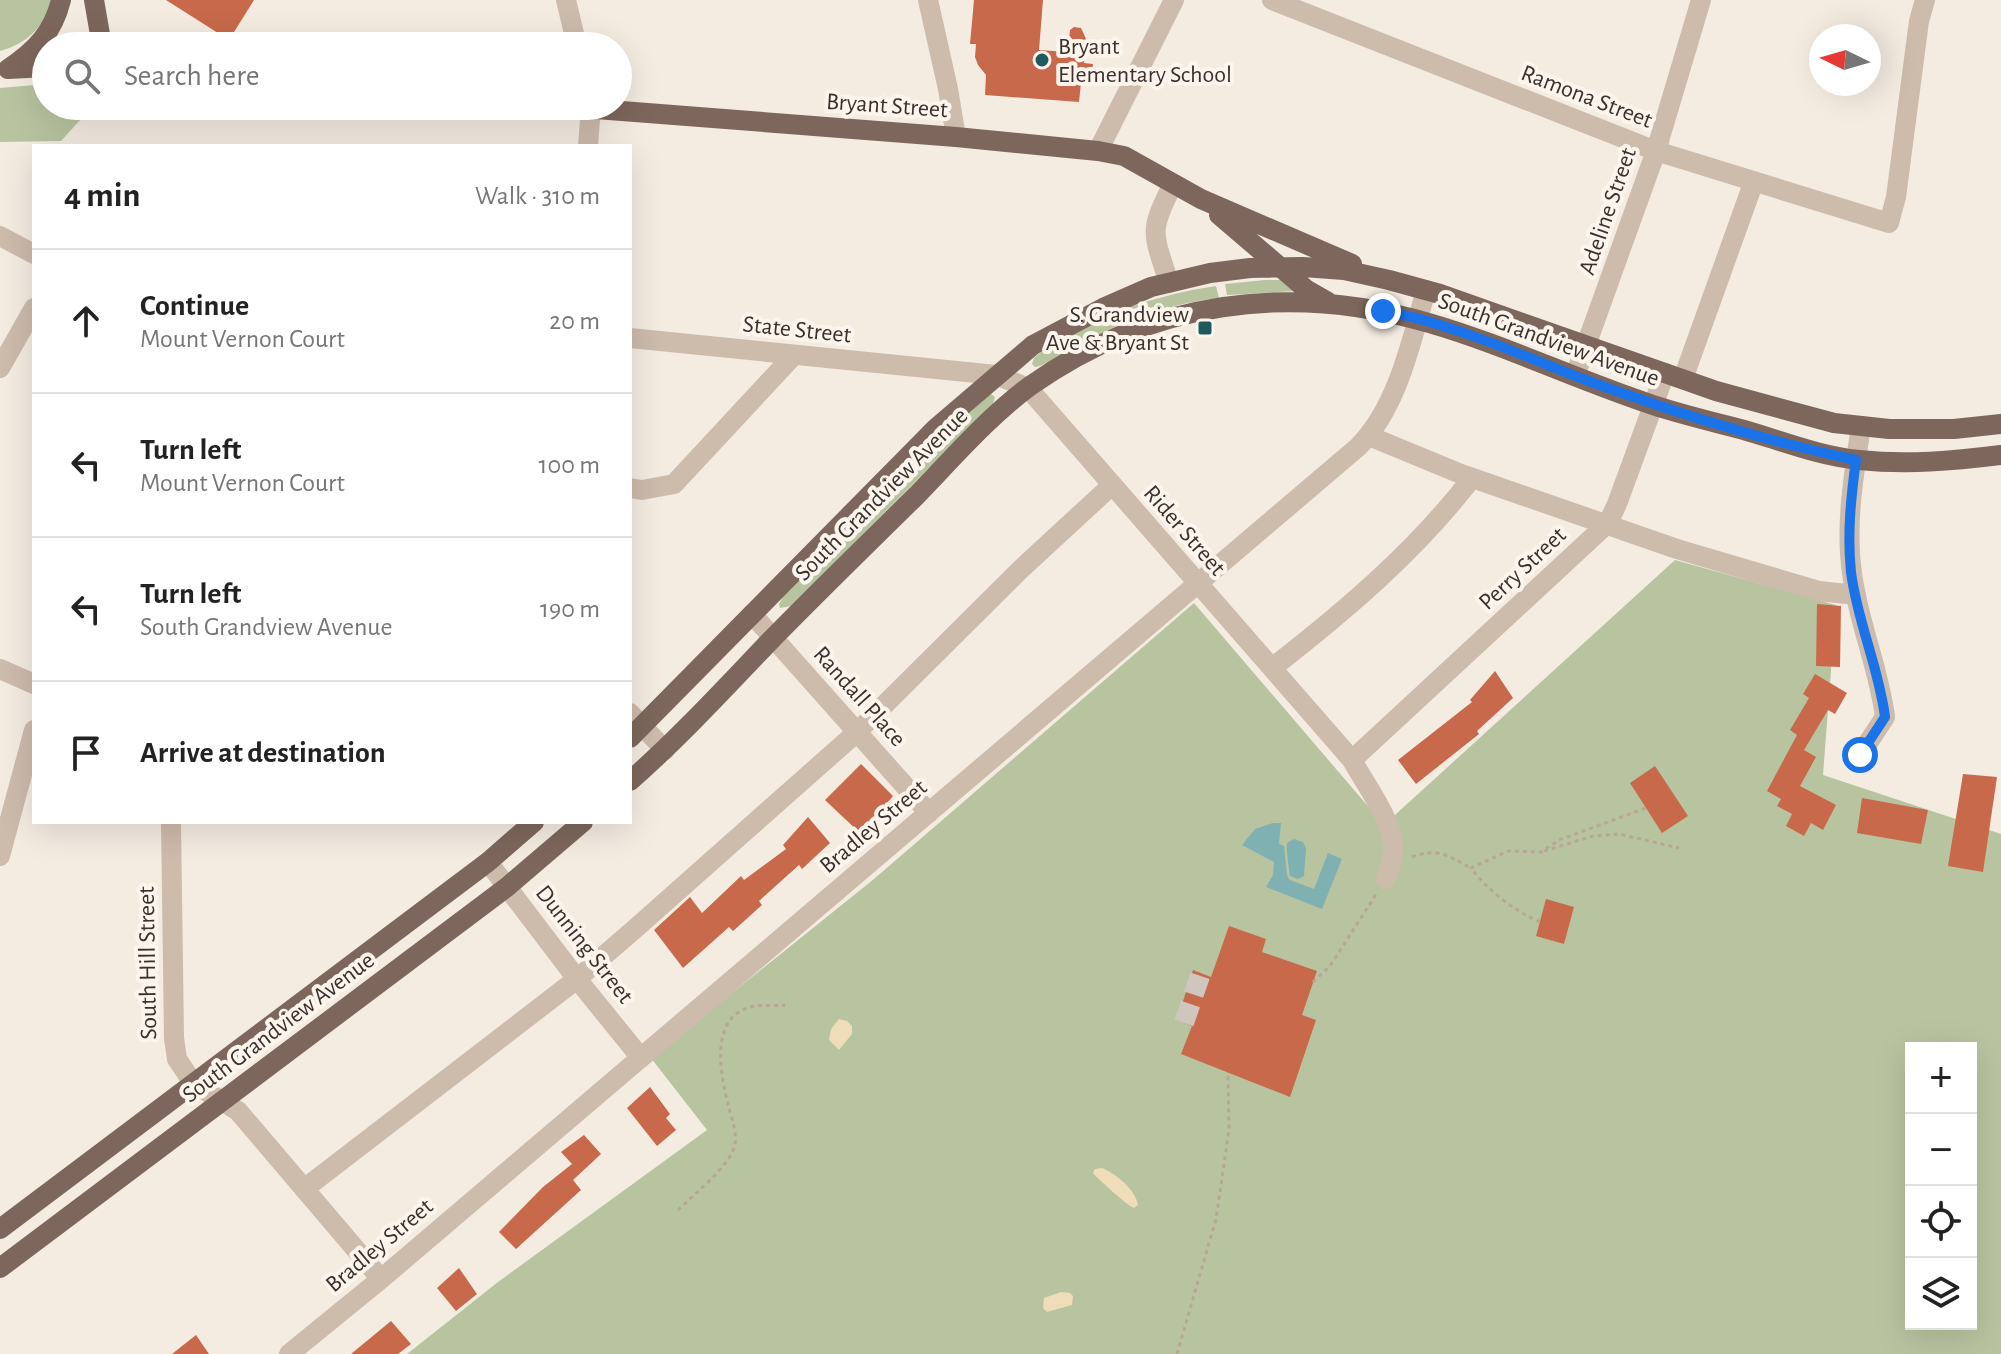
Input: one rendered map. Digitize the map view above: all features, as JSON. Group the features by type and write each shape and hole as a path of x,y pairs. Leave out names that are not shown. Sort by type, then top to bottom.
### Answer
{"main road":[{"path":"49,32 61,0"},
{"path":"94,0 100,32"},
{"path":"4,70 32,50"},
{"path":"4,70 32,68"},
{"name":"Bryant Street","path":"632,110 1098,151 1124,156 1201,199"},
{"path":"1201,199 1318,298 1336,305"},
{"path":"1201,199 1389,280"},
{"path":"1222,272 1233,263 1240,249 1241,239 1236,229"},
{"name":"South Grandview Avenue","path":"635,726 752,614 936,428 996,375 1033,345 1103,308 1151,287 1169,283 1222,272 1282,268 1344,270 1426,290 1716,391 1834,423 1889,429 1954,429 2001,424"},
{"name":"South Grandview Avenue","path":"632,779 665,750 987,425 1028,388 1095,346 1176,315 1253,302 1336,305 1389,312 1653,405 1811,451 1856,460 1914,463 2001,455"},
{"name":"South Grandview Avenue","path":"0,1268 208,1091 532,824"},
{"name":"South Grandview Avenue","path":"0,1229 507,887 581,824"}],"street":[{"path":"566,0 574,32"},
{"path":"928,0 956,137"},
{"path":"1098,151 1174,0"},
{"name":"Ramona Street","path":"1272,0 1656,151 1889,223 1896,197 1919,21 1925,0"},
{"name":"Adeline Street","path":"1575,376 1656,151 1701,0"},
{"path":"588,144 590,120"},
{"name":"Perry Street","path":"1352,760 1608,523 1653,405 1674,376 1754,181"},
{"path":"1169,283 1154,233 1159,212 1173,184"},
{"path":"0,236 32,253"},
{"name":"Bradley Street","path":"289,1354 641,1058 1369,436 1384,412 1426,290"},
{"path":"0,368 32,312"},
{"name":"State Street","path":"632,338 958,371"},
{"path":"632,488 642,490 674,484 794,355"},
{"name":"Rider Street","path":"958,371 996,375 1028,388 1352,760 1392,837 1394,851 1386,879"},
{"path":"1860,755 1885,717 1881,688 1851,573 1849,513 1861,426"},
{"path":"1369,436 1472,478 1677,549 1819,591 1856,595"},
{"path":"1272,668 1346,610 1440,520 1472,478"},
{"path":"304,1189 577,979 857,732 1020,570 1112,485"},
{"name":"Randall Place","path":"752,614 929,813"},
{"path":"0,669 32,683"},
{"path":"635,726 665,750"},
{"path":"0,856 32,737"},
{"name":"South Hill Street","path":"171,824 174,1049 177,1059 208,1091 238,1111 381,1279"},
{"name":"Dunning Street","path":"488,862 641,1058"}],"path":[{"path":"1541,852 1559,840 1646,808"},
{"path":"1471,868 1508,851 1541,852 1593,836 1619,834 1679,848"},
{"path":"1411,857 1429,850 1446,855 1471,868 1478,878 1503,898 1540,922"},
{"path":"1313,982 1330,966 1386,879"},
{"path":"678,1210 727,1160 735,1146 720,1055 722,1038 729,1024 738,1013 752,1007 785,1005"},
{"path":"1177,1354 1216,1219 1229,1130 1228,1076"}],"green space":[{"path":"0,0 51,0 44,18 32,34 0,51"},
{"path":"32,85 32,120 80,120 61,141 0,142 0,88"},
{"path":"1281,280 1297,291 1227,295 1225,284"},
{"path":"1216,286 1219,298 1136,318 1104,331 1040,366 1032,364 1034,358 1052,344 1096,320 1145,302"},
{"path":"991,394 995,397 993,404 791,606 780,608 783,597 975,403"},
{"path":"1675,560 1836,605 1823,775 2001,834 2001,1354 407,1354 498,1282 707,1130 651,1058 874,879 1194,603 1384,825"}],"sand":[{"path":"839,1019 852,1026 852,1034 839,1050 829,1040 831,1029"},
{"path":"1102,1168 1124,1183 1138,1205 1134,1208 1131,1206 1093,1173 1095,1169"},
{"path":"1061,1292 1073,1296 1072,1305 1047,1312 1043,1308 1044,1298"}],"water":[{"path":"1281,823 1279,844 1284,846 1290,880 1314,889 1328,853 1342,859 1322,909 1266,887 1273,875 1274,862 1242,845 1255,829"},
{"path":"1294,839 1303,842 1306,849 1304,876 1298,879 1290,876 1288,859 1287,843"}],"building":[{"path":"166,0 254,0 234,32 216,32"},
{"path":"974,0 1043,0 1039,50 1068,52 1070,30 1081,28 1086,39 1084,63 1093,64 1091,84 1081,83 1079,102 985,95 986,75 975,57 976,44 970,44"},
{"path":"1817,604 1841,606 1840,667 1816,666"},
{"path":"1495,671 1513,698 1477,731 1479,734 1416,784 1398,760 1472,702 1470,700"},
{"path":"1815,674 1847,693 1835,714 1828,710 1804,750 1816,757 1800,786 1836,805 1823,830 1811,823 1804,836 1786,826 1792,814 1777,806 1781,799 1767,791 1797,735 1790,730 1809,698 1803,694"},
{"path":"861,764 893,796 861,834 825,800"},
{"path":"1655,766 1688,816 1662,833 1630,783"},
{"path":"1963,774 1997,777 1983,872 1948,866"},
{"path":"1862,798 1928,810 1921,844 1857,833"},
{"path":"808,817 830,843 802,869 799,865 759,901 762,905 733,931 729,927 683,968 654,930 690,897 702,913 741,876 744,880 786,849 783,845"},
{"path":"1546,899 1574,907 1564,944 1536,936"},
{"path":"1229,926 1266,939 1262,952 1317,971 1302,1015 1316,1020 1290,1097 1181,1054 1192,1026 1177,1020 1193,970 1211,977"},
{"path":"650,1087 670,1114 666,1118 676,1130 657,1146 627,1108"},
{"path":"584,1135 601,1154 573,1180 581,1190 516,1249 499,1232 543,1187 572,1164 561,1152"},
{"path":"459,1268 477,1294 456,1311 437,1288"},
{"path":"391,1321 411,1344 398,1354 351,1354"},
{"path":"196,1335 209,1354 172,1354"}],"tunnel":[{"path":"1184,1023 1201,973"}],"place":[{"name":"Bryant Elementary School","path":"1042,60"},
{"name":"S. Grandview Ave & Bryant St","path":"1205,328"}],"route":[{"path":"1383,311 1431,323 1653,405 1811,451 1856,460 1849,513 1851,573 1881,688 1885,717 1860,755"}]}
